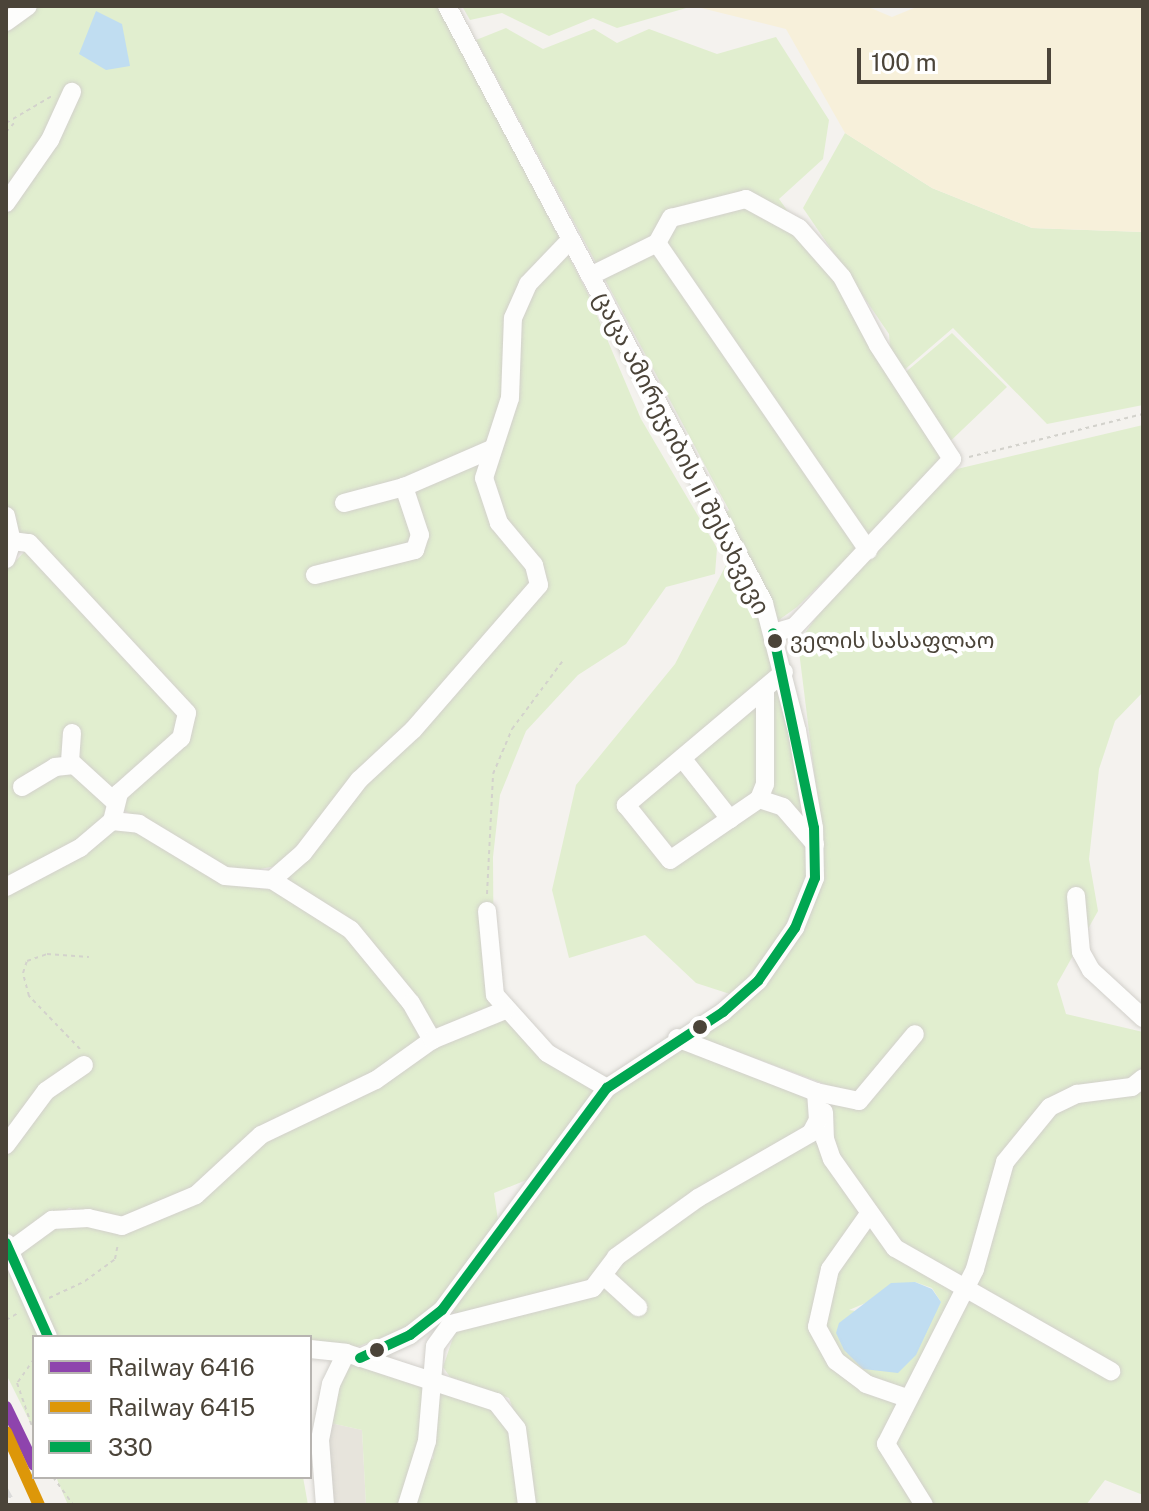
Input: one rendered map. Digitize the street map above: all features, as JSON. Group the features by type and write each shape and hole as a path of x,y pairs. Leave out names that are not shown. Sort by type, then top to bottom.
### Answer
{"street":[{"path":"6,22 28,6"},
{"name":"ცაცა ამირეჯიბის II შესახვევი","path":"353,1356 410,1335 446,1317 607,1088 677,1038 723,1012 758,981 781,952 815,878 815,844 784,672 773,633 734,542 447,6"},
{"path":"6,203 50,140 68,100"},
{"path":"590,276 657,243 671,218 746,199 799,228 842,277 878,345 952,459 794,627 773,633"},
{"path":"272,880 303,853 359,780 413,730 539,585 534,565 513,545 490,499 484,478 492,449 504,428 510,398 513,318 528,284 550,255 571,239"},
{"path":"657,243 868,550"},
{"path":"344,503 404,487 492,449"},
{"path":"315,575 415,550 420,535 404,487"},
{"path":"6,516 9,550 29,543 187,713 181,738 138,774 115,802 112,821 80,848 6,887"},
{"path":"765,688 765,784 759,799 670,860 626,805 784,672"},
{"path":"72,733 68,748 74,765 115,802"},
{"path":"682,758 730,819"},
{"path":"22,787 55,767 74,765"},
{"path":"759,799 783,807 815,844"},
{"path":"112,821 139,824 225,876 272,880 351,930 411,1003 432,1040"},
{"path":"1076,896 1081,952 1091,970 1143,1018"},
{"path":"487,911 495,995 505,1010 547,1053 607,1088"},
{"path":"47,1335 8,1246 52,1220 88,1218 122,1226 196,1195 261,1135 376,1080 432,1040 505,1010"},
{"path":"677,1038 816,1092 859,1101 915,1034"},
{"path":"6,1145 46,1091 84,1065"},
{"path":"924,1505 886,1444 975,1269 1005,1162 1028,1129 1050,1107 1077,1094 1132,1087 1143,1078"},
{"path":"816,1092 832,1159 895,1248 963,1290 1111,1371"},
{"path":"407,1505 424,1458 435,1382 435,1346 446,1317 551,1301 593,1288 605,1277 616,1257 698,1198 811,1133 818,1120 816,1092"},
{"path":"869,1214 830,1269 817,1327 836,1361 866,1384 907,1398"},
{"path":"605,1277 638,1307"},
{"path":"312,1349 353,1356 496,1402 509,1413 517,1429 527,1505"},
{"path":"325,1505 320,1440 331,1384 353,1356"}],"path":[{"path":"6,132 45,97 68,100"},
{"path":"6,123 14,122"},
{"path":"952,459 1143,414"},
{"path":"487,911 493,774 512,729 562,662"},
{"path":"84,1065 84,1056 64,1027 29,996 22,983 27,961 47,954 89,957"},
{"path":"34,1306 85,1281 115,1259 122,1226"},
{"path":"32,1362 17,1383 32,1426"},
{"path":"54,1479 73,1505"}],"shaded area":[{"path":"317,1420 362,1430 366,1505 319,1505 312,1443"}],"green space":[{"path":"34,6 440,6 587,292 641,419 717,548 715,574 666,587 626,644 578,675 526,731 500,795 493,857 494,1006 439,1032 394,974 281,883 322,826 276,866 235,874 118,807 191,727 19,537 16,517 6,508 6,212 18,202 78,90 68,84 45,133 6,193 6,27"},
{"path":"462,6 693,6 617,28 593,18 549,36 502,13 470,20"},
{"name":"ველის სასაფლაო","path":"506,28 543,49 594,29 617,43 649,29 717,54 776,37 829,120 823,159 779,199 837,279 895,381 952,333 1007,387 940,451 947,461 797,607 765,630 784,688 811,864 781,937 733,995 696,983 645,935 569,958 552,890 576,785 675,664 727,563 716,518 729,510 476,40"},
{"path":"845,133 932,188 1032,228 1143,232 1143,405 1047,424 953,328 903,371 890,347 889,334 803,208"},
{"path":"1143,425 1143,692 1115,721 1099,769 1089,859 1098,911 1057,984 1066,1014 1143,1032 1143,1495 1105,1480 1086,1505 533,1505 527,1450 509,1398 450,1377 443,1367 456,1329 603,1290 619,1260 708,1197 812,1138 819,1097 854,1095 698,1037 803,929 818,804 798,643 842,581 957,469","holes":["915,1282 932,1288 941,1302 930,1322 849,1310"]},
{"path":"27,549 179,712 181,723 105,822 75,846 6,881 6,571"},
{"path":"117,826 133,829 232,885 273,890 345,931 402,1002 425,1040 195,1188 116,1220 69,1208 13,1240 6,1231 6,894"},
{"path":"496,1020 507,1020 596,1090 529,1179 494,1193 499,1227 462,1279 416,1324 352,1349 312,1344 312,1335 54,1335 17,1250 60,1222 101,1228 198,1199 257,1144 434,1045"},
{"path":"676,1045 812,1099 813,1122 596,1278 459,1317 452,1310 619,1083"},
{"path":"6,1257 39,1335 32,1335 32,1426 6,1374"},
{"path":"343,1360 428,1385 421,1453 404,1505 366,1505 362,1430 317,1420"},
{"path":"437,1386 494,1405 508,1418 521,1505 410,1505 427,1458 433,1459"},
{"path":"57,1479 303,1479 308,1505 68,1505"}],"sand":[{"path":"693,6 866,6 892,17 919,6 1143,6 1143,232 1032,228 932,188 845,133 786,29"}],"water":[{"path":"96,11 122,24 130,66 106,70 79,54"},
{"path":"915,1282 932,1289 941,1302 916,1355 898,1373 863,1369 844,1350 836,1333 839,1323 891,1283"}],"railway":[{"path":"6,1489 15,1505"}],"rail line":[{"name":"6416","path":"6,1407 32,1461"},
{"name":"6415","path":"6,1432 39,1505"}],"transit line":[{"name":"330","path":"360,1358 410,1335 442,1310 607,1088 723,1012 758,981 795,928 815,878 814,828 773,633"},
{"name":"330","path":"6,1243 47,1335"}],"place":[{"name":"ველის სასაფლაო","path":"775,641"}]}
